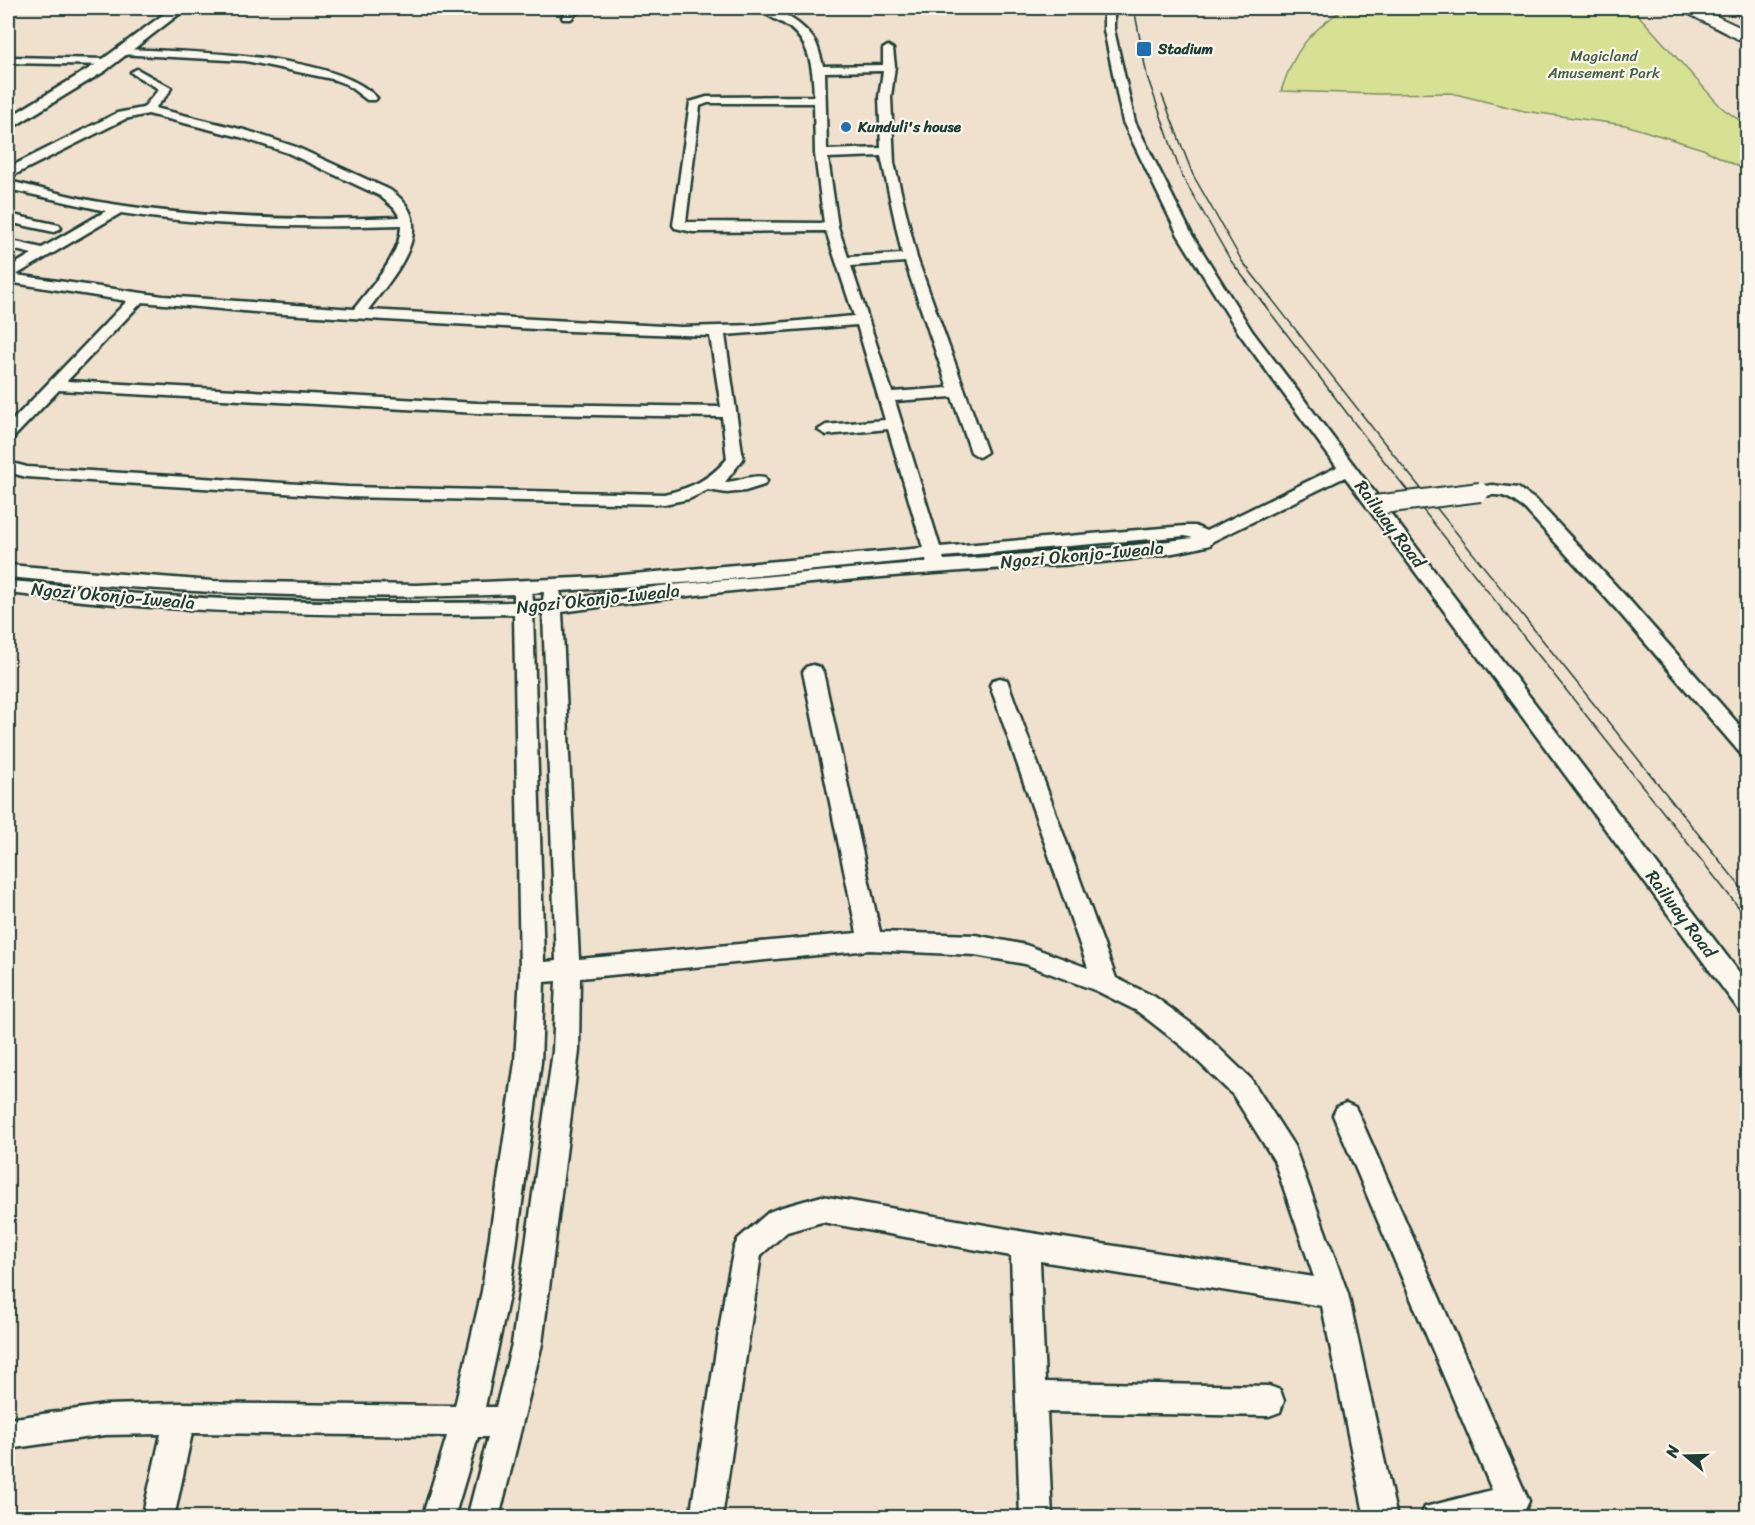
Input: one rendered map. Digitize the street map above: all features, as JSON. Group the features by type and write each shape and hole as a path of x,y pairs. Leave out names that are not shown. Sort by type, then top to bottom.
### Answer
{"highway":[{"path":"1688,8 1746,38"},
{"path":"1717,8 1746,38"},
{"path":"1739,8 1748,15"}],"main road":[{"path":"8,111 84,62 159,8"},
{"path":"8,124 109,62 180,8"}],"street":[{"path":"567,17 576,8"},
{"path":"763,8 793,25 810,43 819,69 821,154 831,227 887,397 934,560"},
{"name":"Railway Road","path":"1108,8 1109,30 1130,122 1185,235 1246,333 1748,1004"},
{"path":"888,49 889,66 885,97 888,163 910,258 979,452"},
{"path":"123,52 246,58 335,76 350,82 371,98"},
{"path":"8,60 109,62"},
{"path":"819,69 887,69"},
{"path":"137,72 165,88 148,110"},
{"path":"819,99 696,102 680,225 693,228 831,227"},
{"path":"8,172 121,116 148,110 244,134 306,155 396,200 408,220 408,231 396,259 358,314"},
{"path":"821,154 888,152"},
{"path":"8,185 119,209 219,219 348,223 408,220"},
{"path":"8,276 119,209"},
{"path":"8,218 54,228"},
{"path":"8,244 44,253"},
{"path":"843,262 910,258"},
{"path":"8,276 138,298 358,314 717,331 786,328 863,320"},
{"path":"8,434 138,298"},
{"path":"8,467 26,472 336,492 664,499 683,495 719,479 735,459 717,331"},
{"path":"56,385 458,409 630,413 730,412"},
{"path":"887,397 958,392"},
{"path":"826,430 895,424"},
{"name":"Ngozi Okonjo-Iweala","path":"8,571 100,581 204,588 420,591 523,597 661,592 934,560 1193,538 1297,495 1348,468"},
{"path":"707,485 726,489 743,487 758,481"},
{"path":"1376,506 1492,490 1512,492 1531,505 1624,606 1748,749"},
{"name":"Ngozi Okonjo-Iweala","path":"8,587 152,601 295,608 409,610 523,597"},
{"path":"438,1518 467,1422 496,1292 528,1062 532,973 523,597"},
{"path":"483,1518 527,1344 565,1063 568,969 552,597"},
{"path":"813,672 870,940"},
{"path":"1000,685 1106,984"},
{"path":"532,973 870,940 975,945 1026,955 1106,984 1146,1004 1191,1038 1242,1087 1285,1155 1334,1294 1381,1518"},
{"path":"1346,1115 1513,1501 1436,1518"},
{"path":"706,1518 739,1293 748,1248 779,1221 822,1209 1025,1245 1334,1294"},
{"path":"1025,1245 1036,1518"},
{"path":"1030,1397 1269,1401"},
{"path":"8,1434 105,1420 180,1418 508,1422"},
{"path":"158,1518 180,1418"}],"green space":[{"name":"Magicland Amusement Park","path":"1345,8 1632,8 1721,107 1747,126 1747,171 1703,149 1625,125 1524,111 1451,93 1379,94 1281,91 1291,64 1304,43 1322,25"}],"tram line":[{"path":"1134,8 1147,76 1181,174 1231,261 1369,442 1748,919"},
{"path":"1162,95 1193,175 1242,261 1382,440 1748,896"}],"place":[{"name":"Stadium","path":"1144,49"},
{"name":"Kunduli's house","path":"846,127"}]}
